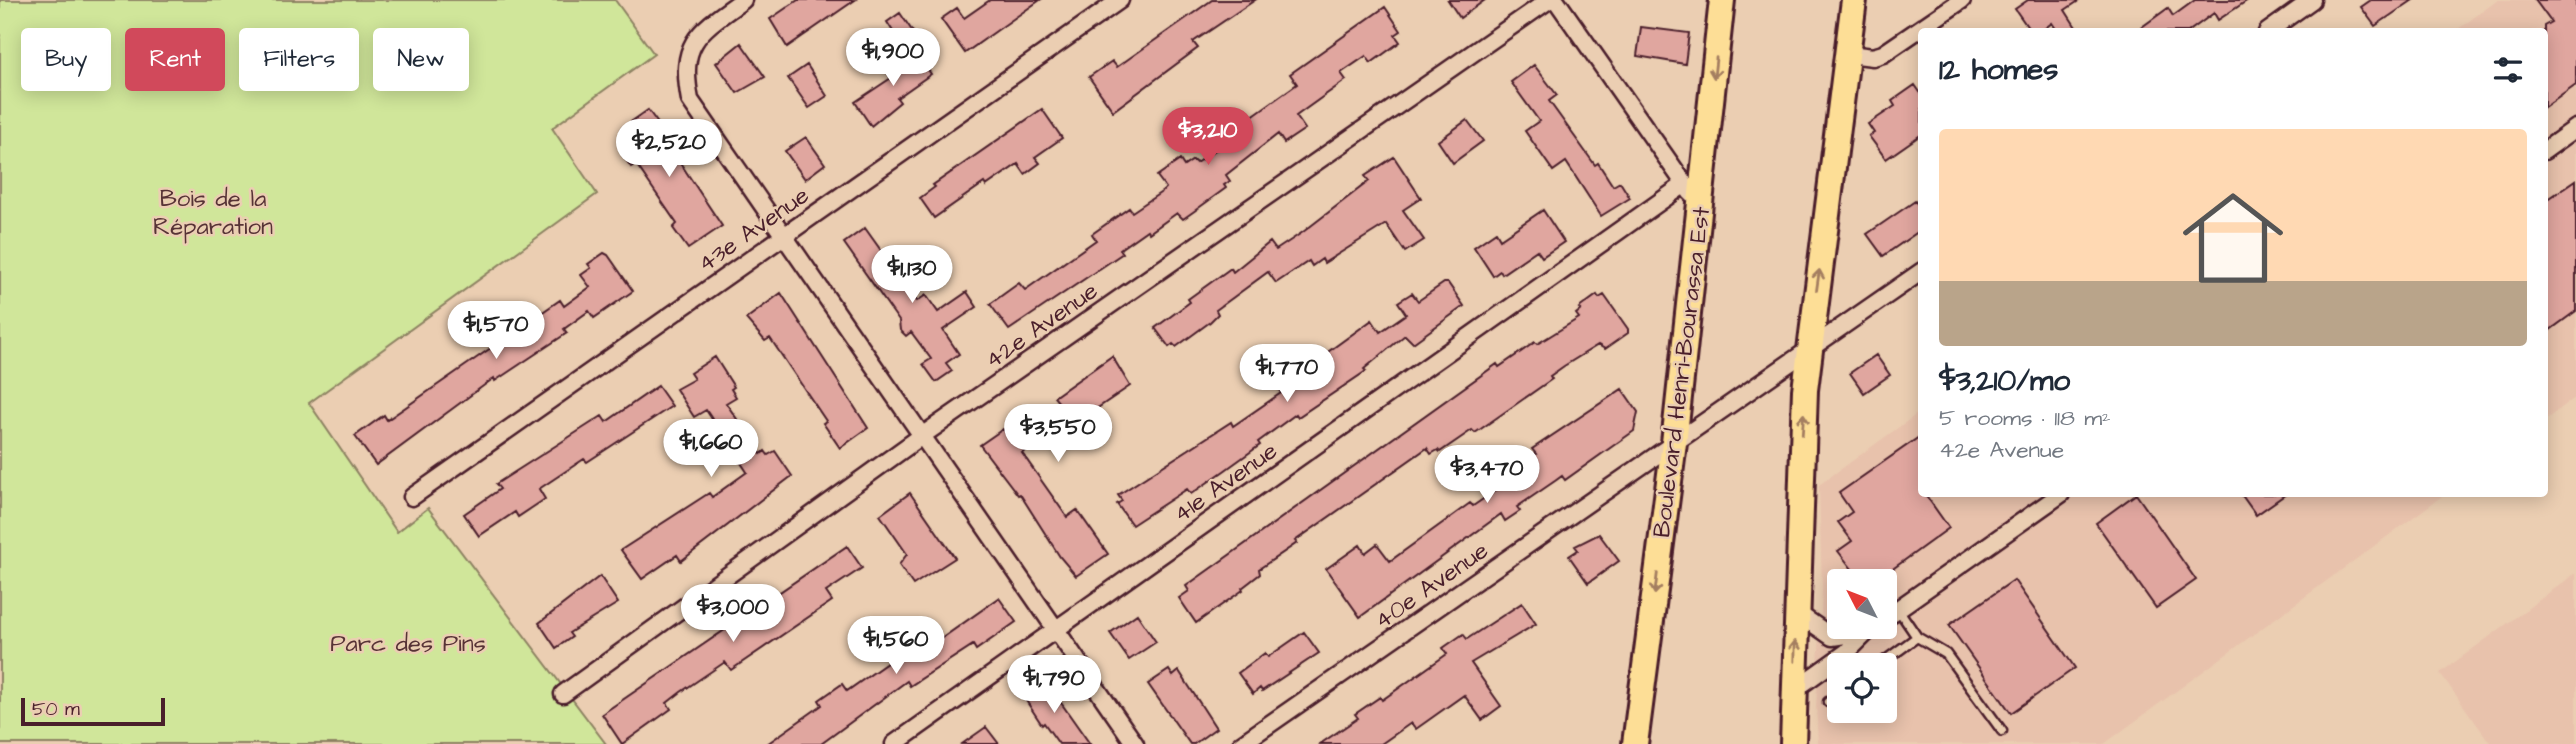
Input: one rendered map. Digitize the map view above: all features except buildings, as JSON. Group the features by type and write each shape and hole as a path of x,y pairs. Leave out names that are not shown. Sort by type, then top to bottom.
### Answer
{"main road":[{"name":"Boulevard Henri-Bourassa Est","path":"1635,744 1674,443 1722,0"},
{"path":"1793,744 1800,464 1810,348 1854,0"}],"street":[{"path":"743,0 711,23 690,46 685,72 690,100 1135,744"},
{"name":"43e Avenue","path":"412,497 1120,0"},
{"name":"42e Avenue","path":"563,694 923,435 1549,0"},
{"path":"1556,0 1701,205"},
{"path":"1921,28 1962,0"},
{"path":"2273,28 2312,0"},
{"path":"1849,54 1873,57 1883,54 1918,30"},
{"path":"2548,147 2576,128"},
{"name":"41e Avenue","path":"894,744 1685,184"},
{"name":"40e Avenue","path":"1241,744 1918,274"},
{"path":"1897,609 2057,497"},
{"path":"1796,612 1827,634"},
{"path":"1794,690 1847,652 1860,639"}],"lane":[{"path":"1897,619 1917,637 1946,654 2002,731"},
{"path":"1895,653 1917,637"}],"shaded area":[{"path":"2498,0 2576,0 2576,397 2548,418 2548,28 2460,28"},
{"path":"1918,413 1918,497 2441,497 2104,744 1818,744 1816,705 1822,590 1819,485"},
{"path":"2576,573 2576,744 2491,744 2440,673"}],"green space":[{"name":"Bois de la Réparation","path":"0,0 615,0 654,54 552,128 597,194 309,403 397,532 428,508 606,744 0,744"}],"park label":[{"name":"Parc des Pins","path":"408,643"}]}
